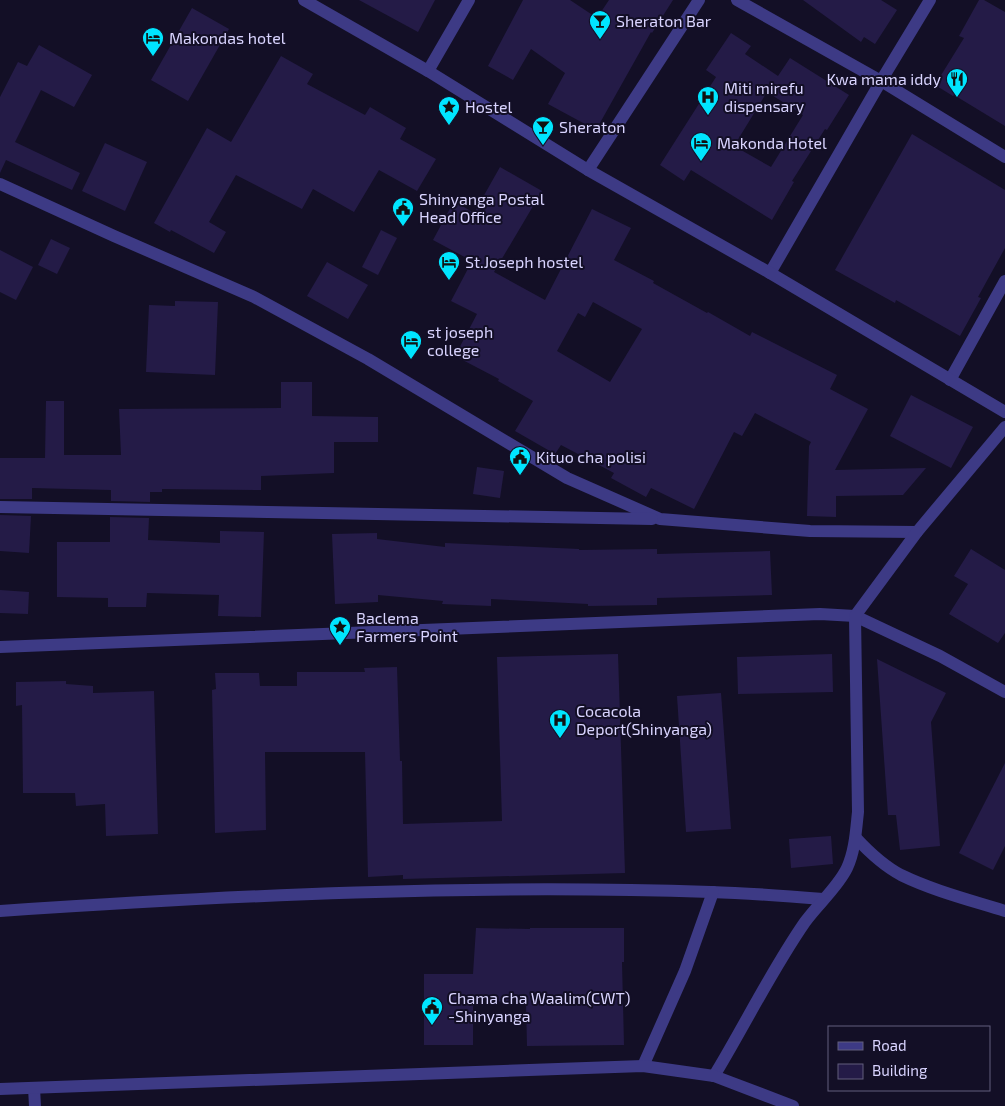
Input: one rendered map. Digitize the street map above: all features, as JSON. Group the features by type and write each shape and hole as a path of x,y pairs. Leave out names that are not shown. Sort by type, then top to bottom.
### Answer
{"street":[{"path":"304,0 428,71 588,170 770,273 1005,412"},
{"path":"428,71 469,0"},
{"path":"588,170 699,0"},
{"path":"737,0 881,81 1005,157"},
{"path":"770,273 930,0"},
{"path":"0,184 254,297 368,359 567,478 660,519"},
{"path":"950,380 1005,281"},
{"path":"714,1076 805,922 848,867 856,838 858,812 855,616 917,532 1005,427"},
{"path":"0,507 660,519 810,530 917,532"},
{"path":"0,646 820,614 855,616 940,656 1005,692"},
{"path":"856,838 874,856 900,874 929,887 1005,911"},
{"path":"0,911 180,900 420,890 713,892 823,899"},
{"path":"643,1066 685,971 713,892"},
{"path":"0,1089 643,1066 714,1076 793,1106"},
{"path":"34,1088 34,1106"}],"building":[{"path":"359,0 435,0 418,32"},
{"path":"523,0 570,0 597,18 609,0 673,0 651,32 596,130 548,104 565,73 531,49 513,80 488,66"},
{"path":"803,0 881,0 897,10 875,44 864,37 861,42"},
{"path":"979,0 984,0 1005,12 1005,126 935,85 964,38 959,36"},
{"path":"192,8 229,29 188,101 151,80"},
{"path":"731,33 751,46 745,54 778,76 790,58 849,95 792,181 794,182 772,220 691,170 684,181 660,165 716,77 706,70","holes":["767,92 803,115 771,167 734,146"]},
{"path":"39,45 92,75 74,107 41,90 15,142 80,173 72,190 6,160 0,173 0,97 18,62 27,66"},
{"path":"281,56 313,74 307,84 365,115 370,107 406,128 400,139 436,159 417,191 379,170 354,212 313,189 302,209 236,175 209,222 226,232 214,253 154,223 207,128 231,142"},
{"path":"912,134 1005,190 1005,248 978,297 981,298 960,336 896,300 895,303 835,270"},
{"path":"105,143 147,162 125,211 82,191"},
{"path":"500,167 542,191 494,272 545,300 592,209 631,228 614,260 750,336 752,332 837,375 830,389 868,409 835,470 926,468 903,495 836,496 836,517 807,516 809,446 811,442 755,413 742,436 734,432 694,509 651,488 646,497 611,478 614,473 561,445 555,454 515,431 533,401 498,381 499,379 455,356 477,314 451,301 472,261 433,240 454,201 474,213","holes":["593,302 642,329 610,382 557,351 578,313 585,317"]},
{"path":"381,230 397,238 378,275 362,267"},
{"path":"51,239 70,248 57,274 38,265"},
{"path":"0,250 33,267 16,300 0,292"},
{"path":"327,262 368,285 348,319 307,296"},
{"path":"175,301 218,302 215,375 146,372 149,305 175,306"},
{"path":"281,382 312,382 312,416 378,417 378,442 334,442 334,473 261,476 261,490 162,489 162,492 150,492 150,502 111,501 111,490 32,488 32,499 0,499 0,458 45,458 46,401 64,401 64,455 121,455 119,409 281,408"},
{"path":"911,395 973,427 951,468 890,436"},
{"path":"477,467 504,471 500,498 473,494"},
{"path":"0,515 31,516 29,553 0,551"},
{"path":"110,517 149,518 148,540 220,543 220,531 264,532 261,617 218,616 219,595 147,593 146,607 108,607 108,598 57,597 57,542 110,542"},
{"path":"377,533 377,539 445,547 445,543 579,550 657,549 657,554 770,551 772,595 657,598 657,605 588,606 588,604 491,599 491,606 442,604 443,601 378,595 378,602 335,604 332,534"},
{"path":"971,549 1005,570 1005,633 998,643 949,614 968,584 954,576"},
{"path":"0,590 29,592 28,614 0,613"},
{"path":"618,654 625,873 403,879 403,875 368,877 365,752 265,752 266,830 215,833 212,690 216,689 215,673 259,673 260,686 297,686 297,672 365,672 364,668 397,667 403,824 502,821 497,657"},
{"path":"832,654 833,692 738,694 737,657"},
{"path":"877,659 946,693 931,722 940,846 900,850 896,815 888,815"},
{"path":"66,681 66,684 93,686 93,693 154,691 158,834 106,836 105,804 76,806 75,793 23,793 22,705 16,706 16,682"},
{"path":"721,693 731,829 686,832 677,696"},
{"path":"1005,763 1005,846 993,870 959,853"},
{"path":"831,836 833,864 791,868 789,839"},
{"path":"476,928 624,928 624,962 622,962 624,1045 527,1046 526,1002 473,1001 473,1045 424,1045 424,974 473,974"}],"place":[{"name":"Sheraton Bar","path":"600,40"},
{"name":"Makondas hotel","path":"153,57"},
{"name":"Kwa mama iddy","path":"957,98"},
{"name":"Miti mirefu dispensary","path":"708,116"},
{"name":"Hostel","path":"449,126"},
{"name":"Sheraton","path":"543,146"},
{"name":"Makonda Hotel","path":"701,162"},
{"name":"Shinyanga Postal Head Office","path":"403,227"},
{"name":"St.Joseph hostel","path":"449,281"},
{"name":"st joseph college","path":"411,360"},
{"name":"Kituo cha polisi","path":"520,476"},
{"name":"Baclema Farmers Point","path":"340,646"},
{"name":"Cocacola Deport(Shinyanga)","path":"560,739"},
{"name":"Chama cha Waalim(CWT) -Shinyanga","path":"432,1026"}]}
